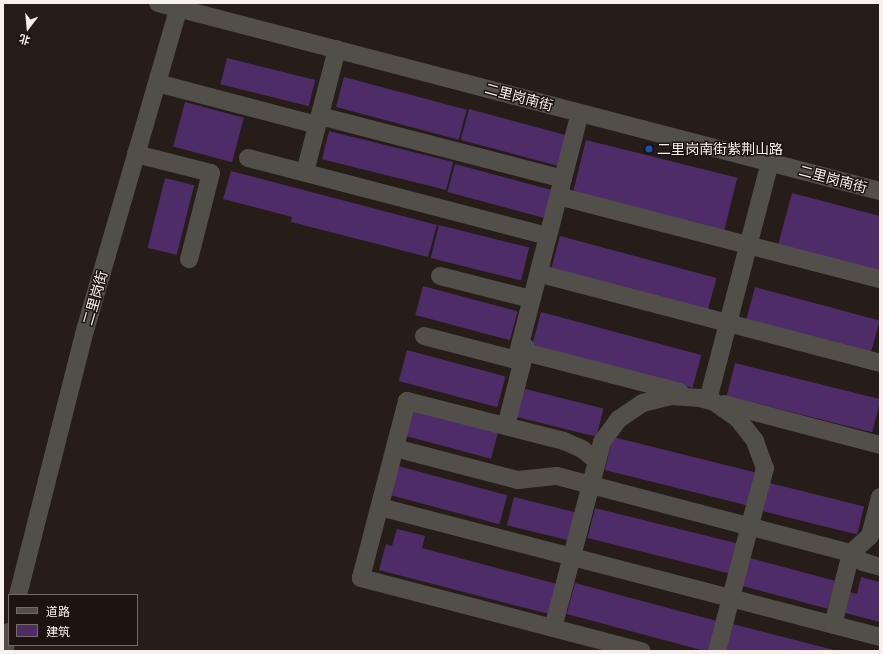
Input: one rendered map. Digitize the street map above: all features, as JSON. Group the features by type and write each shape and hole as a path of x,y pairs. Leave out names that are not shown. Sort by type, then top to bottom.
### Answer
{"street":[{"name":"二里岗南街","path":"158,3 179,6 337,50 880,191"},
{"name":"二里岗街","path":"18,594 86,327 179,6"},
{"path":"305,172 337,50"},
{"path":"157,83 563,179"},
{"path":"424,336 516,360 563,179 583,114"},
{"path":"506,426 566,198 583,114"},
{"path":"136,154 211,173 189,259"},
{"path":"248,158 548,236"},
{"path":"708,400 770,162"},
{"path":"566,198 880,279"},
{"path":"545,275 880,363"},
{"path":"440,276 531,299"},
{"path":"525,352 880,444"},
{"path":"553,628 602,442 610,429 631,410 671,396 708,400 738,419 755,441 765,468 717,651"},
{"path":"597,461 568,443 407,401 361,578 642,651"},
{"path":"395,448 518,480 556,476 851,553 863,562 880,567"},
{"path":"833,625 851,553 870,536 880,497"},
{"path":"380,507 880,637"},
{"path":"4,651 8,636"}],"building":[{"path":"227,58 315,80 309,106 220,84"},
{"path":"344,77 467,110 459,140 336,107"},
{"path":"185,102 244,118 232,162 173,146"},
{"path":"469,109 568,136 560,167 461,140"},
{"path":"329,131 453,162 446,190 322,159"},
{"path":"586,140 737,178 724,230 573,192"},
{"path":"455,164 554,191 547,219 447,192"},
{"path":"231,171 437,225 428,257 291,222 292,217 223,199"},
{"path":"165,178 194,185 177,255 148,248"},
{"path":"792,193 880,216 880,272 778,245"},
{"path":"439,225 529,247 521,280 431,258"},
{"path":"560,236 716,278 707,312 551,270"},
{"path":"423,286 518,311 510,340 415,315"},
{"path":"755,287 880,320 871,353 746,320"},
{"path":"541,312 701,355 693,388 532,345"},
{"path":"407,350 506,376 497,407 399,381"},
{"path":"735,363 880,399 872,432 727,396"},
{"path":"521,388 603,409 596,437 514,416"},
{"path":"413,410 498,433 491,459 406,436"},
{"path":"613,437 755,472 746,505 605,470"},
{"path":"398,466 507,495 499,524 390,495"},
{"path":"770,483 864,506 857,535 763,511"},
{"path":"514,497 576,512 569,541 507,525"},
{"path":"595,508 737,543 729,573 588,538"},
{"path":"397,529 425,536 422,548 557,584 549,614 379,570 386,544 392,546"},
{"path":"750,558 835,581 827,609 742,586"},
{"path":"861,577 880,582 880,622 845,613 850,592 857,594"},
{"path":"575,583 716,621 708,651 705,651 567,614"},
{"path":"733,624 834,650 834,651 726,651"}],"place":[{"name":"二里岗南街紫荆山路","path":"649,149"}]}
